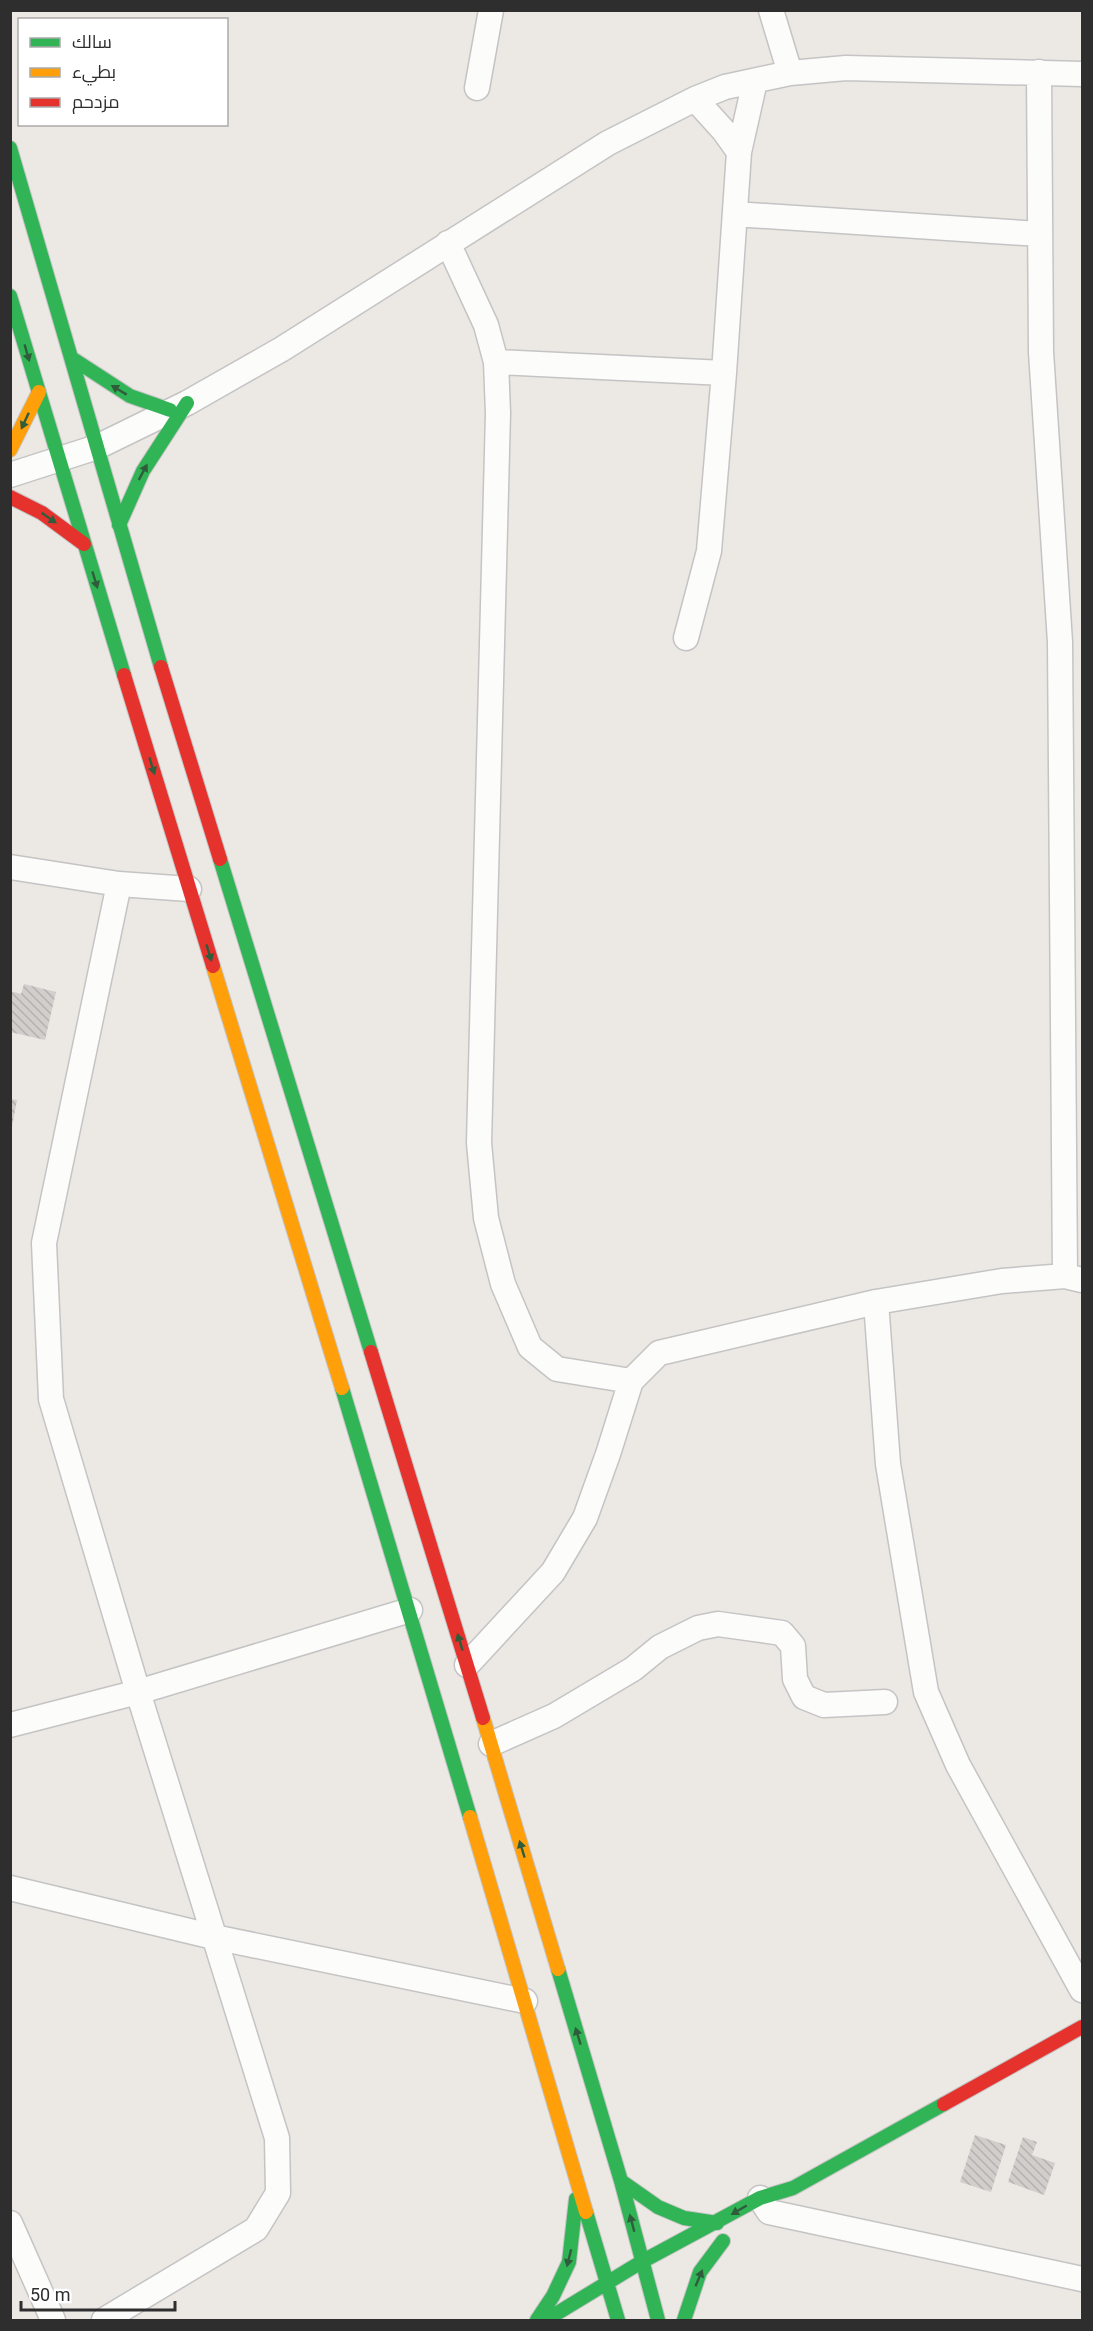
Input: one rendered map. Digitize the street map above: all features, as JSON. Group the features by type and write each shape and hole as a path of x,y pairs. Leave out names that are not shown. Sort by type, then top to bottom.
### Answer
{"main road":[{"path":"10,148 155,647 491,1744 621,2181 658,2320"},
{"path":"12,310 39,392 410,1610 618,2320"},
{"path":"73,359 119,391 137,400 178,406 133,489 119,525"},
{"path":"10,450 39,392"},
{"path":"10,497 42,513 84,544"},
{"path":"546,2320 642,2261 717,2223 763,2209 793,2188 1083,2027"},
{"path":"537,2320 553,2296 569,2262 577,2179"},
{"path":"621,2181 658,2207 684,2218 717,2223"},
{"path":"684,2320 700,2272 727,2238 695,2256"}],"street":[{"path":"477,88 491,10"},
{"path":"771,10 790,73"},
{"path":"10,474 97,447 178,406 282,349 608,143 695,99 725,87 790,73 846,68 1083,74"},
{"path":"467,1665 553,1572 585,1518 609,1454 631,1381 659,1353 876,1302 1002,1281 1074,1278 1060,642 1041,352 1039,72"},
{"path":"686,638 709,551 739,152 755,81"},
{"path":"695,99 724,131 739,152"},
{"path":"735,214 1039,234"},
{"path":"448,243 486,325 496,362 498,413 479,1143 486,1218 502,1284 530,1347 557,1369 631,1381"},
{"path":"496,362 724,374"},
{"path":"10,867 119,884 189,889"},
{"path":"104,2320 256,2229 278,2193 277,2138 138,1692 51,1399 44,1243 119,884"},
{"path":"876,1302 888,1464 926,1692 958,1765 1083,1990"},
{"path":"10,1725 138,1692 410,1610"},
{"path":"491,1744 554,1716 633,1669 660,1647 679,1636 698,1628 718,1624 782,1633 793,1646 795,1679 804,1697 824,1705 885,1702"},
{"path":"10,1888 214,1937 525,2001"},
{"path":"763,2209 1083,2279"},
{"path":"10,2223 53,2320"}],"building":[{"path":"24,984 56,992 45,1040 10,1032 10,991 21,994"},
{"path":"10,1099 17,1100 12,1127 10,1127"},
{"path":"975,2135 1006,2145 991,2192 960,2182"},
{"path":"1023,2137 1037,2142 1032,2155 1055,2163 1044,2195 1008,2182"}],"traffic: fast":[{"path":"10,148 161,667"},
{"path":"10,296 124,675"},
{"path":"73,359 130,396 170,410"},
{"path":"119,525 143,471 187,403"},
{"path":"220,859 371,1352"},
{"path":"342,1388 470,1817"},
{"path":"558,1969 621,2181 658,2320"},
{"path":"546,2320 643,2261 760,2198 793,2188 944,2104"},
{"path":"621,2181 658,2207 684,2218 717,2223"},
{"path":"537,2320 553,2296 569,2262 576,2199"},
{"path":"586,2212 618,2320"},
{"path":"684,2320 700,2272 723,2241"}],"traffic: slow":[{"path":"10,450 39,392"},
{"path":"213,966 342,1388"},
{"path":"483,1718 558,1969"},
{"path":"470,1817 586,2212"}],"traffic: jam":[{"path":"10,497 42,513 84,544"},
{"path":"161,667 220,859"},
{"path":"124,675 213,966"},
{"path":"371,1352 483,1718"},
{"path":"944,2104 1082,2027"}]}
